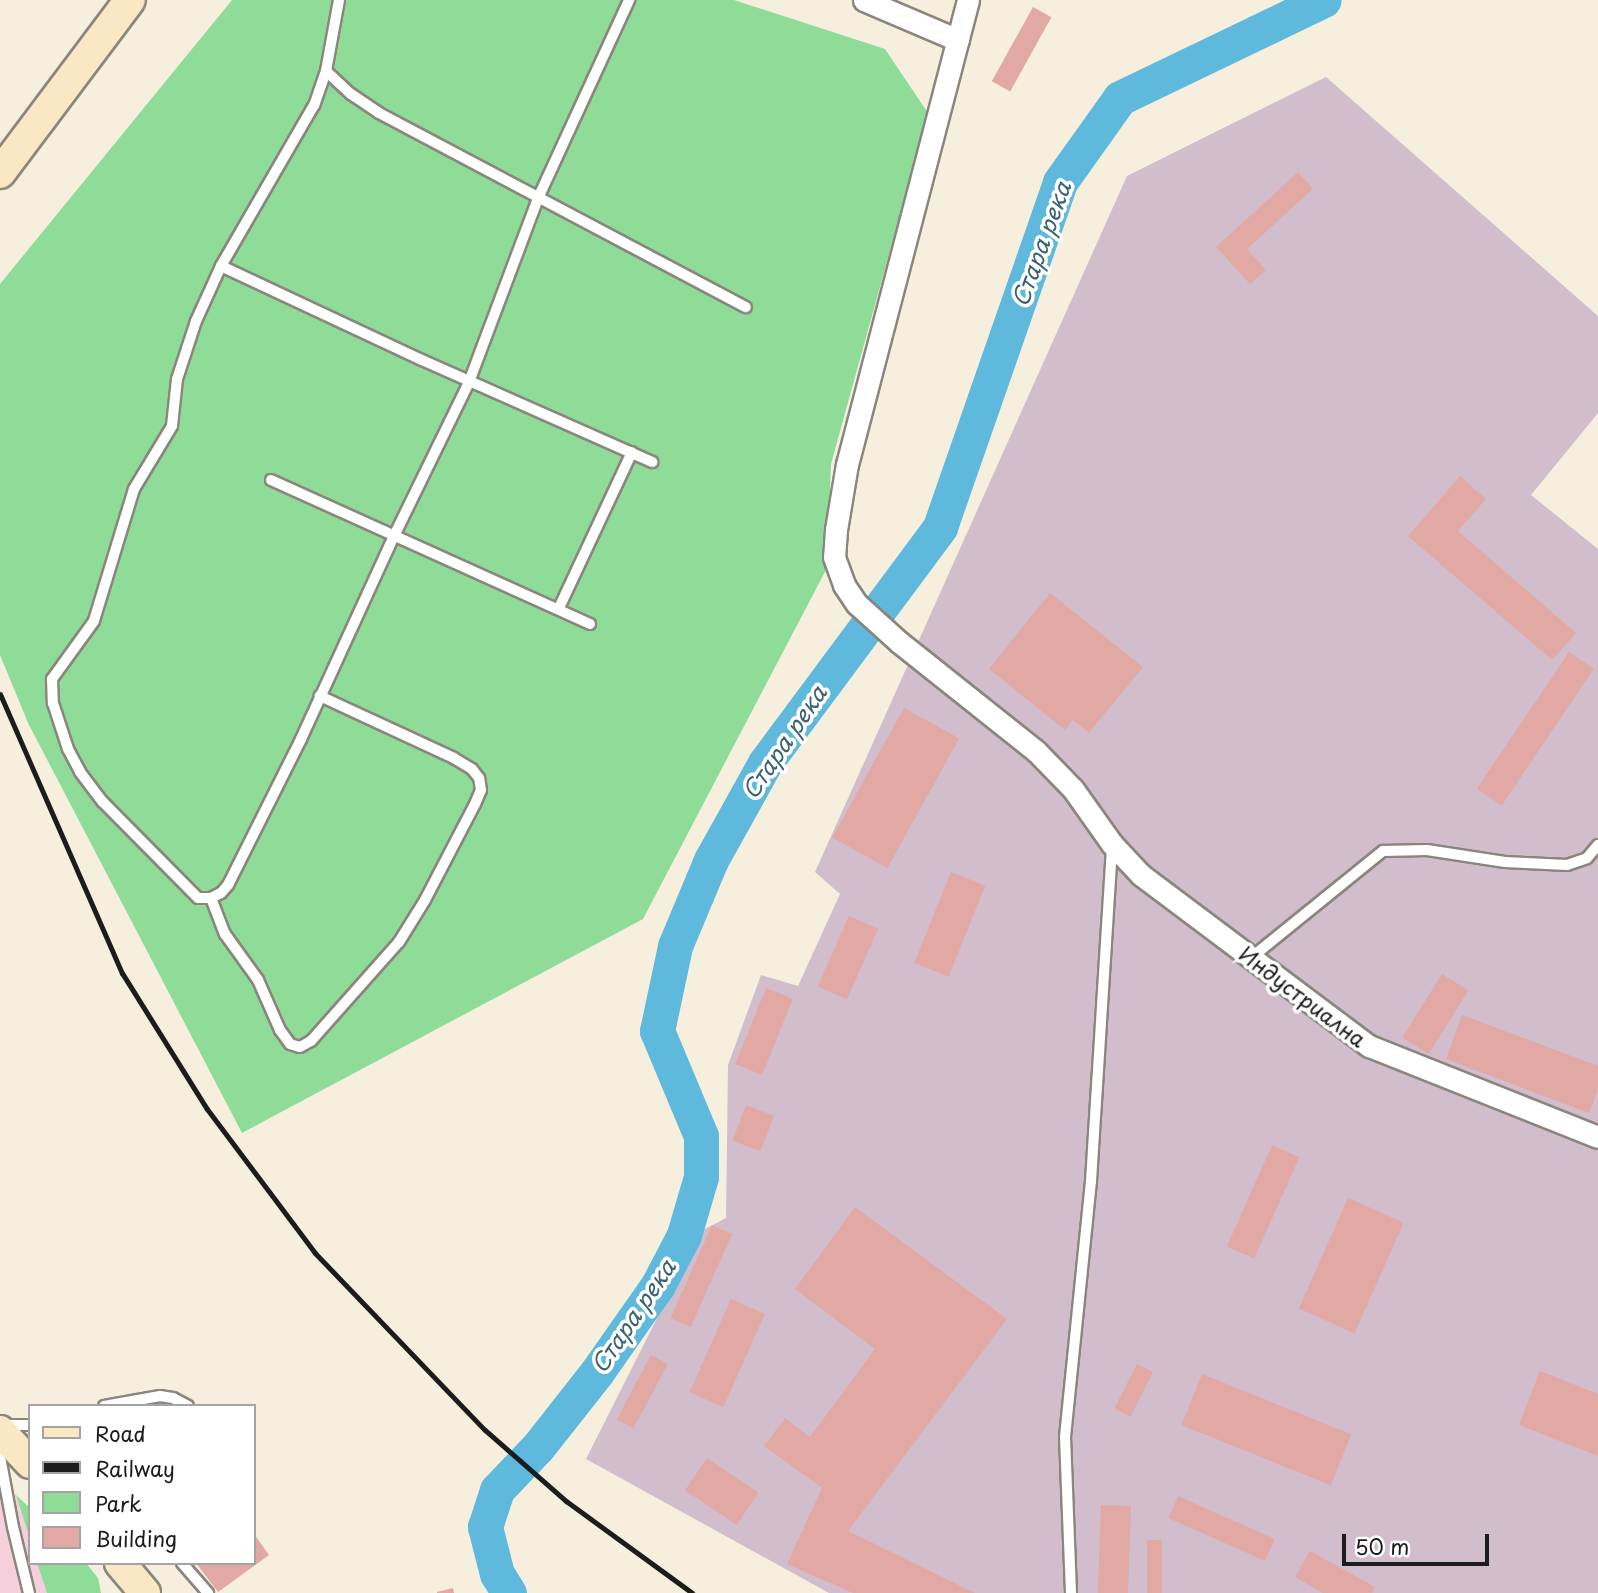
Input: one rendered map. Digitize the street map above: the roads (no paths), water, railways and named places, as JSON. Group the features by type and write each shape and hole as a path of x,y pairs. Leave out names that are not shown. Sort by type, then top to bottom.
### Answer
{"main road":[{"path":"0,173 130,0"},
{"path":"0,1431 28,1461"},
{"path":"110,1565 115,1593"},
{"path":"122,1565 145,1593"}],"street":[{"path":"864,0 958,40"},
{"name":"Индустриална","path":"968,0 847,464 836,530 835,557 844,585 857,604 899,642 1036,751 1073,789 1112,844 1140,875 1369,1046 1598,1137"}],"lane":[{"path":"340,0 327,71 314,105 221,265 196,321 177,379 172,426 134,489 91,629 56,672 51,690 68,749 95,792 198,898 211,898 221,894 242,863 469,382 539,196 629,0"},
{"path":"327,71 351,94 380,113 746,307"},
{"path":"221,265 469,382 652,462"},
{"path":"559,608 632,452"},
{"path":"271,480 590,624"},
{"path":"211,898 225,934 258,980 280,1030 290,1044 300,1047 311,1041 399,942 425,900 475,804 481,790 479,778 472,769 454,758 320,696"},
{"path":"1071,1593 1065,1437 1091,1181 1112,844"},
{"path":"1252,957 1383,851 1427,850 1505,862 1567,865 1587,858 1598,845"},
{"path":"115,1404 160,1396 173,1398 184,1404"},
{"path":"0,1425 28,1425"},
{"path":"0,1457 29,1593"},
{"path":"184,1565 208,1593"}],"waterway":[{"name":"Стара река","path":"509,1593 497,1574 485,1527 497,1490 538,1447 597,1372 658,1285 684,1235 701,1177 701,1136 657,1031 675,946 711,860 765,763 940,527 1060,182 1120,98 1324,0"}],"railway":[{"path":"0,694 122,973 207,1109 315,1253 485,1430 566,1501 692,1593"}]}
